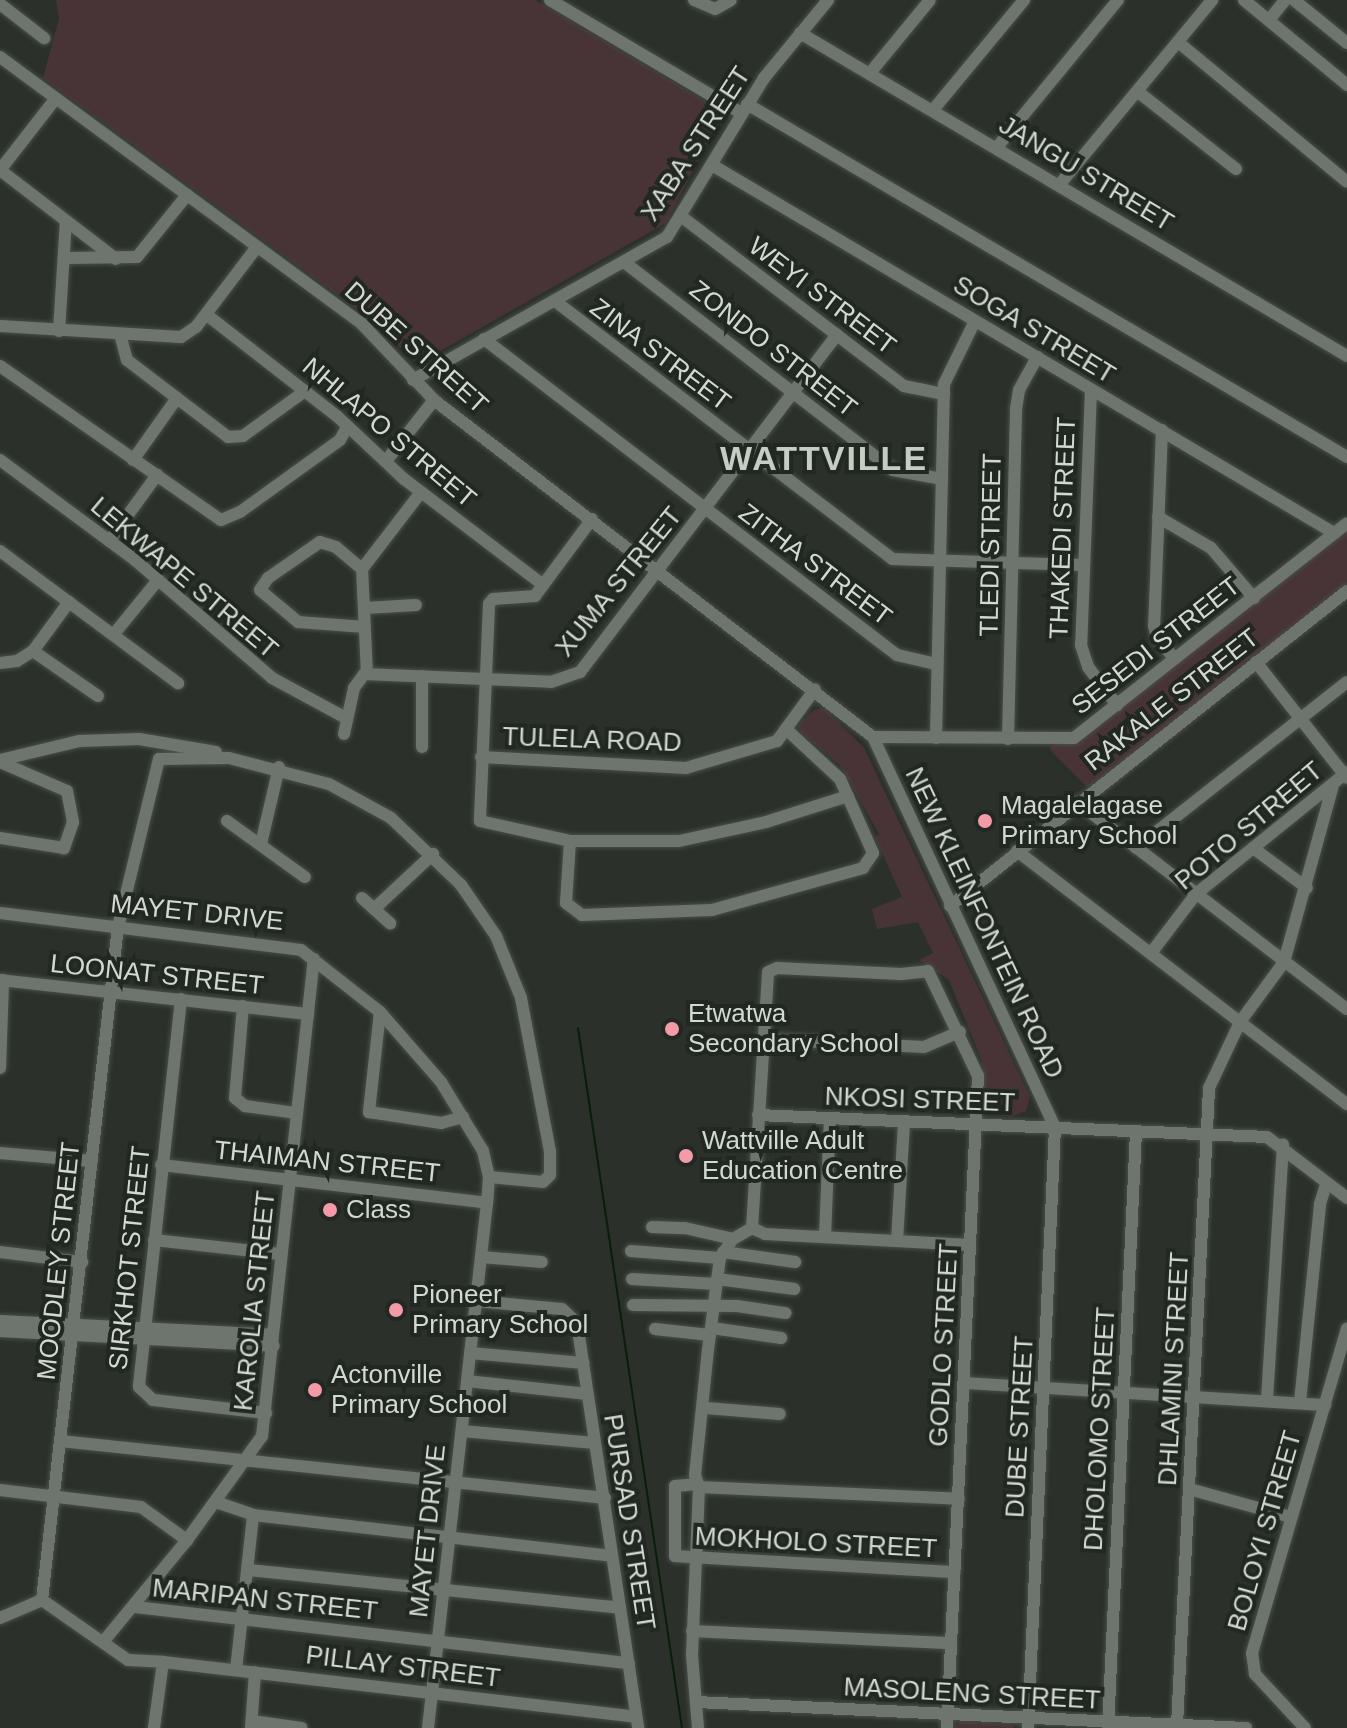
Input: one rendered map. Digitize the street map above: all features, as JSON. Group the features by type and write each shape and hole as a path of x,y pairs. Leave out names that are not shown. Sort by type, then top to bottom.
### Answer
{"street":[{"path":"550,0 744,108 1347,457"},
{"path":"694,0 715,9 731,0"},
{"name":"XABA STREET","path":"413,380 667,237 682,217 744,108 828,0"},
{"path":"870,73 930,0"},
{"path":"933,110 1024,0"},
{"path":"998,146 1118,0"},
{"path":"1060,184 1212,0"},
{"path":"1244,0 1347,85"},
{"path":"1269,20 1285,0"},
{"path":"1294,0 1347,43"},
{"path":"0,4 44,38"},
{"name":"JANGU STREET","path":"800,33 998,146 1347,356"},
{"path":"1178,42 1347,182"},
{"name":"DUBE STREET","path":"0,57 372,332 434,400 815,689 873,737"},
{"path":"1137,91 1236,169"},
{"path":"56,98 0,170 116,259"},
{"name":"SOGA STREET","path":"712,165 1091,390 1341,528"},
{"path":"66,258 137,257 187,195"},
{"name":"WEYI STREET","path":"682,217 911,390 944,394"},
{"path":"59,331 66,221"},
{"path":"0,326 181,337 207,315 257,247"},
{"name":"ZONDO STREET","path":"624,262 898,473 942,479"},
{"name":"ZINA STREET","path":"555,301 888,557 1084,565"},
{"name":"NHLAPO STREET","path":"207,315 305,391 421,492 543,585"},
{"path":"936,738 944,394 947,370 975,321"},
{"path":"120,334 127,360 233,438 305,391"},
{"name":"XUMA STREET","path":"367,674 551,682 572,677 659,570 837,335"},
{"name":"ZITHA STREET","path":"484,339 897,655 936,664"},
{"name":"TLEDI STREET","path":"1008,739 1016,409 1019,390 1037,357"},
{"path":"0,366 210,515 226,520 340,440 347,427"},
{"name":"THAKEDI STREET","path":"1091,390 1082,653 1117,705"},
{"path":"133,460 177,398"},
{"path":"386,461 434,400"},
{"path":"1162,430 1154,626 1158,640 1175,659"},
{"name":"LEKWAPE STREET","path":"0,460 158,580 272,678 346,718"},
{"path":"109,541 157,475"},
{"path":"344,734 356,684 367,674 362,569 421,492"},
{"path":"1341,528 1347,508"},
{"path":"1158,517 1211,548 1254,598"},
{"path":"592,519 531,598 490,601 477,813 483,824 570,841 697,840 848,796"},
{"name":"SESEDI STREET","path":"873,737 1066,740 1117,705 1341,528"},
{"path":"362,569 336,547 320,542 268,578 260,590 298,622 365,627"},
{"path":"0,551 178,683"},
{"path":"114,634 158,580"},
{"name":"RAKALE STREET","path":"950,906 1077,802 1347,591"},
{"path":"0,663 17,661 33,651 69,602"},
{"path":"365,608 416,605"},
{"path":"33,651 98,696"},
{"path":"1256,662 1346,775"},
{"path":"422,676 422,747"},
{"path":"1136,848 1347,682"},
{"name":"TULELA ROAD","path":"481,757 686,768 770,746 787,730 815,689"},
{"path":"570,841 566,903 582,915 712,910 853,873 873,857 848,796 834,770 787,730"},
{"name":"NEW KLEINFONTEIN ROAD","path":"873,737 1055,1127"},
{"path":"0,761 50,745 139,739 213,750 229,758 279,767 369,805 433,854 496,936 531,1038 550,1175 539,1183 489,1177"},
{"name":"MOODLEY STREET","path":"42,1600 118,927 156,761 229,758"},
{"path":"0,761 67,791 73,822 64,848 0,838"},
{"path":"261,844 279,767"},
{"name":"POTO STREET","path":"1151,953 1196,894 1346,775"},
{"name":"DHLAMINI STREET","path":"1177,1725 1212,1077 1240,1022 1284,962 1307,888 1333,785"},
{"path":"1077,802 1347,1009"},
{"path":"227,821 305,877"},
{"path":"1253,848 1307,888"},
{"path":"1017,851 1347,1104"},
{"path":"374,909 433,854"},
{"path":"362,898 390,923"},
{"name":"MAYET DRIVE","path":"0,913 287,944 314,959 380,1012 441,1082 483,1151 489,1177 487,1203 428,1728"},
{"name":"KAROLIA STREET","path":"103,1642 135,1607 187,1540 262,1436 314,959"},
{"name":"GODLO STREET","path":"762,1039 766,978 777,968 901,974 921,968 932,974 978,1071 948,1721"},
{"path":"0,1068 1,980"},
{"name":"LOONAT STREET","path":"1,980 308,1014"},
{"name":"SIRKHOT STREET","path":"181,999 139,1387 147,1398 266,1413"},
{"path":"243,1006 235,1098 245,1106 296,1113"},
{"path":"380,1012 369,1112 441,1123 463,1117"},
{"path":"752,1228 762,1039 924,1047 960,1032"},
{"name":"NKOSI STREET","path":"758,1115 1267,1137 1283,1145 1326,1184 1347,1198"},
{"path":"825,1236 830,1118"},
{"path":"897,1241 904,1122"},
{"name":"DUBE STREET","path":"1028,1723 1055,1127"},
{"name":"DHOLOMO STREET","path":"1109,1725 1136,1132"},
{"path":"1267,1399 1283,1145"},
{"path":"0,1153 92,1161"},
{"name":"THAIMAN STREET","path":"161,1165 487,1203"},
{"path":"1300,1402 1320,1204 1326,1184"},
{"path":"652,1227 685,1228 733,1239"},
{"path":"698,1728 692,1631 699,1486 711,1332 722,1255 733,1239 752,1228 970,1245"},
{"path":"154,1240 280,1254"},
{"path":"631,1251 795,1262"},
{"path":"0,1252 82,1262"},
{"path":"481,1257 542,1262"},
{"path":"632,1279 794,1289"},
{"name":"PURSAD STREET","path":"476,1301 562,1309 577,1323 637,1722"},
{"path":"633,1305 785,1313"},
{"path":"0,1321 74,1330 274,1340"},
{"path":"655,1329 781,1338"},
{"name":"BOLOYI STREET","path":"1305,1728 1255,1674 1251,1662 1347,1329"},
{"path":"0,1331 74,1330"},
{"path":"470,1353 584,1363"},
{"path":"467,1381 587,1394"},
{"path":"965,1383 1044,1390 1267,1399 1325,1405"},
{"path":"706,1408 780,1414"},
{"path":"462,1431 594,1443"},
{"path":"60,1441 605,1498"},
{"name":"MOKHOLO STREET","path":"699,1486 675,1486 671,1549 675,1556 955,1572"},
{"path":"699,1486 959,1499"},
{"path":"1189,1489 1291,1517"},
{"path":"0,1490 141,1507 187,1540"},
{"path":"216,1502 253,1515 612,1556"},
{"path":"236,1670 253,1515"},
{"path":"249,1570 620,1608"},
{"path":"0,1618 42,1600"},
{"name":"PILLAY STREET","path":"42,1600 128,1660 432,1692 637,1722"},
{"name":"MARIPAN STREET","path":"135,1607 629,1663"},
{"path":"692,1631 951,1643"},
{"path":"154,1728 163,1662"},
{"path":"255,1672 252,1725 302,1728"},
{"name":"MASOLENG STREET","path":"696,1702 948,1721 1246,1728"}],"shaded area":[{"path":"56,0 535,0 723,112 666,223 433,355 410,357 373,321 43,78 59,19"},
{"path":"1347,530 1347,585 1089,789 1050,750 1051,745 1074,743"},
{"path":"824,708 864,748 1030,1097 1026,1111 1011,1117 983,1113 982,1061 949,980 919,960 933,953 918,922 877,929 872,909 902,897 875,837 879,834 840,765 801,733 798,725 814,710"},
{"path":"960,1721 1012,1725 1015,1728 954,1728"}],"waterway":[{"path":"578,1028 682,1728"}],"place":[{"name":"Magalelagase Primary School","path":"985,821"},
{"name":"Etwatwa Secondary School","path":"672,1029"},
{"name":"Wattville Adult Education Centre","path":"686,1156"},
{"name":"Class","path":"330,1210"},
{"name":"Pioneer Primary School","path":"396,1310"},
{"name":"Actonville Primary School","path":"315,1390"}],"district":[{"name":"WATTVILLE","path":"824,459"}]}
